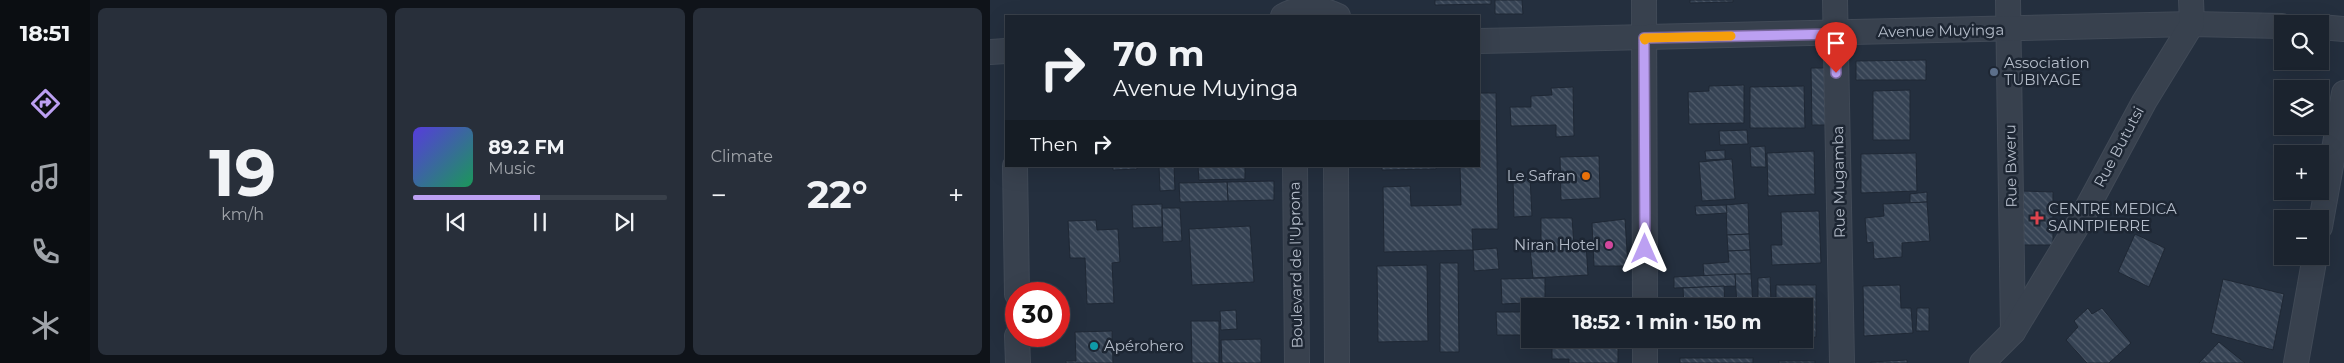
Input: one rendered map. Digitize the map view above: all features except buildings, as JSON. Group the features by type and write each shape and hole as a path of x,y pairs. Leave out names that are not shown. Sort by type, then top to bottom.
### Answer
{"street":[{"path":"1644,0 1645,298"},
{"name":"Rue Mugamba","path":"1835,0 1842,363"},
{"name":"Rue Bweru","path":"2008,0 2014,332"},
{"path":"2191,0 2192,24"},
{"path":"1290,11 1313,8 1335,12"},
{"name":"Avenue Muyinga","path":"1480,41 2009,30 2192,24 2274,26"},
{"name":"Rue Bututsi","path":"1982,363 2014,332 2080,221 2144,102 2192,24"},
{"path":"2329,28 2344,29"},
{"path":"990,52 1005,51"},
{"path":"2323,210 2344,93"},
{"path":"1015,167 1017,282"},
{"name":"Boulevard de l'Uprona","path":"1295,167 1297,363"},
{"path":"1336,167 1337,363"},
{"path":"2294,360 2313,265"},
{"path":"1017,347 1018,363"},
{"path":"1645,348 1645,363"}],"slow traffic":[{"path":"1645,40 1644,38 1731,36"}],"place":[{"name":"Association TUBIYAGE","path":"1994,72"},
{"name":"Le Safran","path":"1586,176"},
{"name":"CENTRE MEDICA SAINTPIERRE","path":"2037,218"},
{"name":"Niran Hotel","path":"1609,245"},
{"name":"Apérohero","path":"1094,346"}],"route":[{"path":"1645,249 1644,38 1835,34 1836,73"}]}
